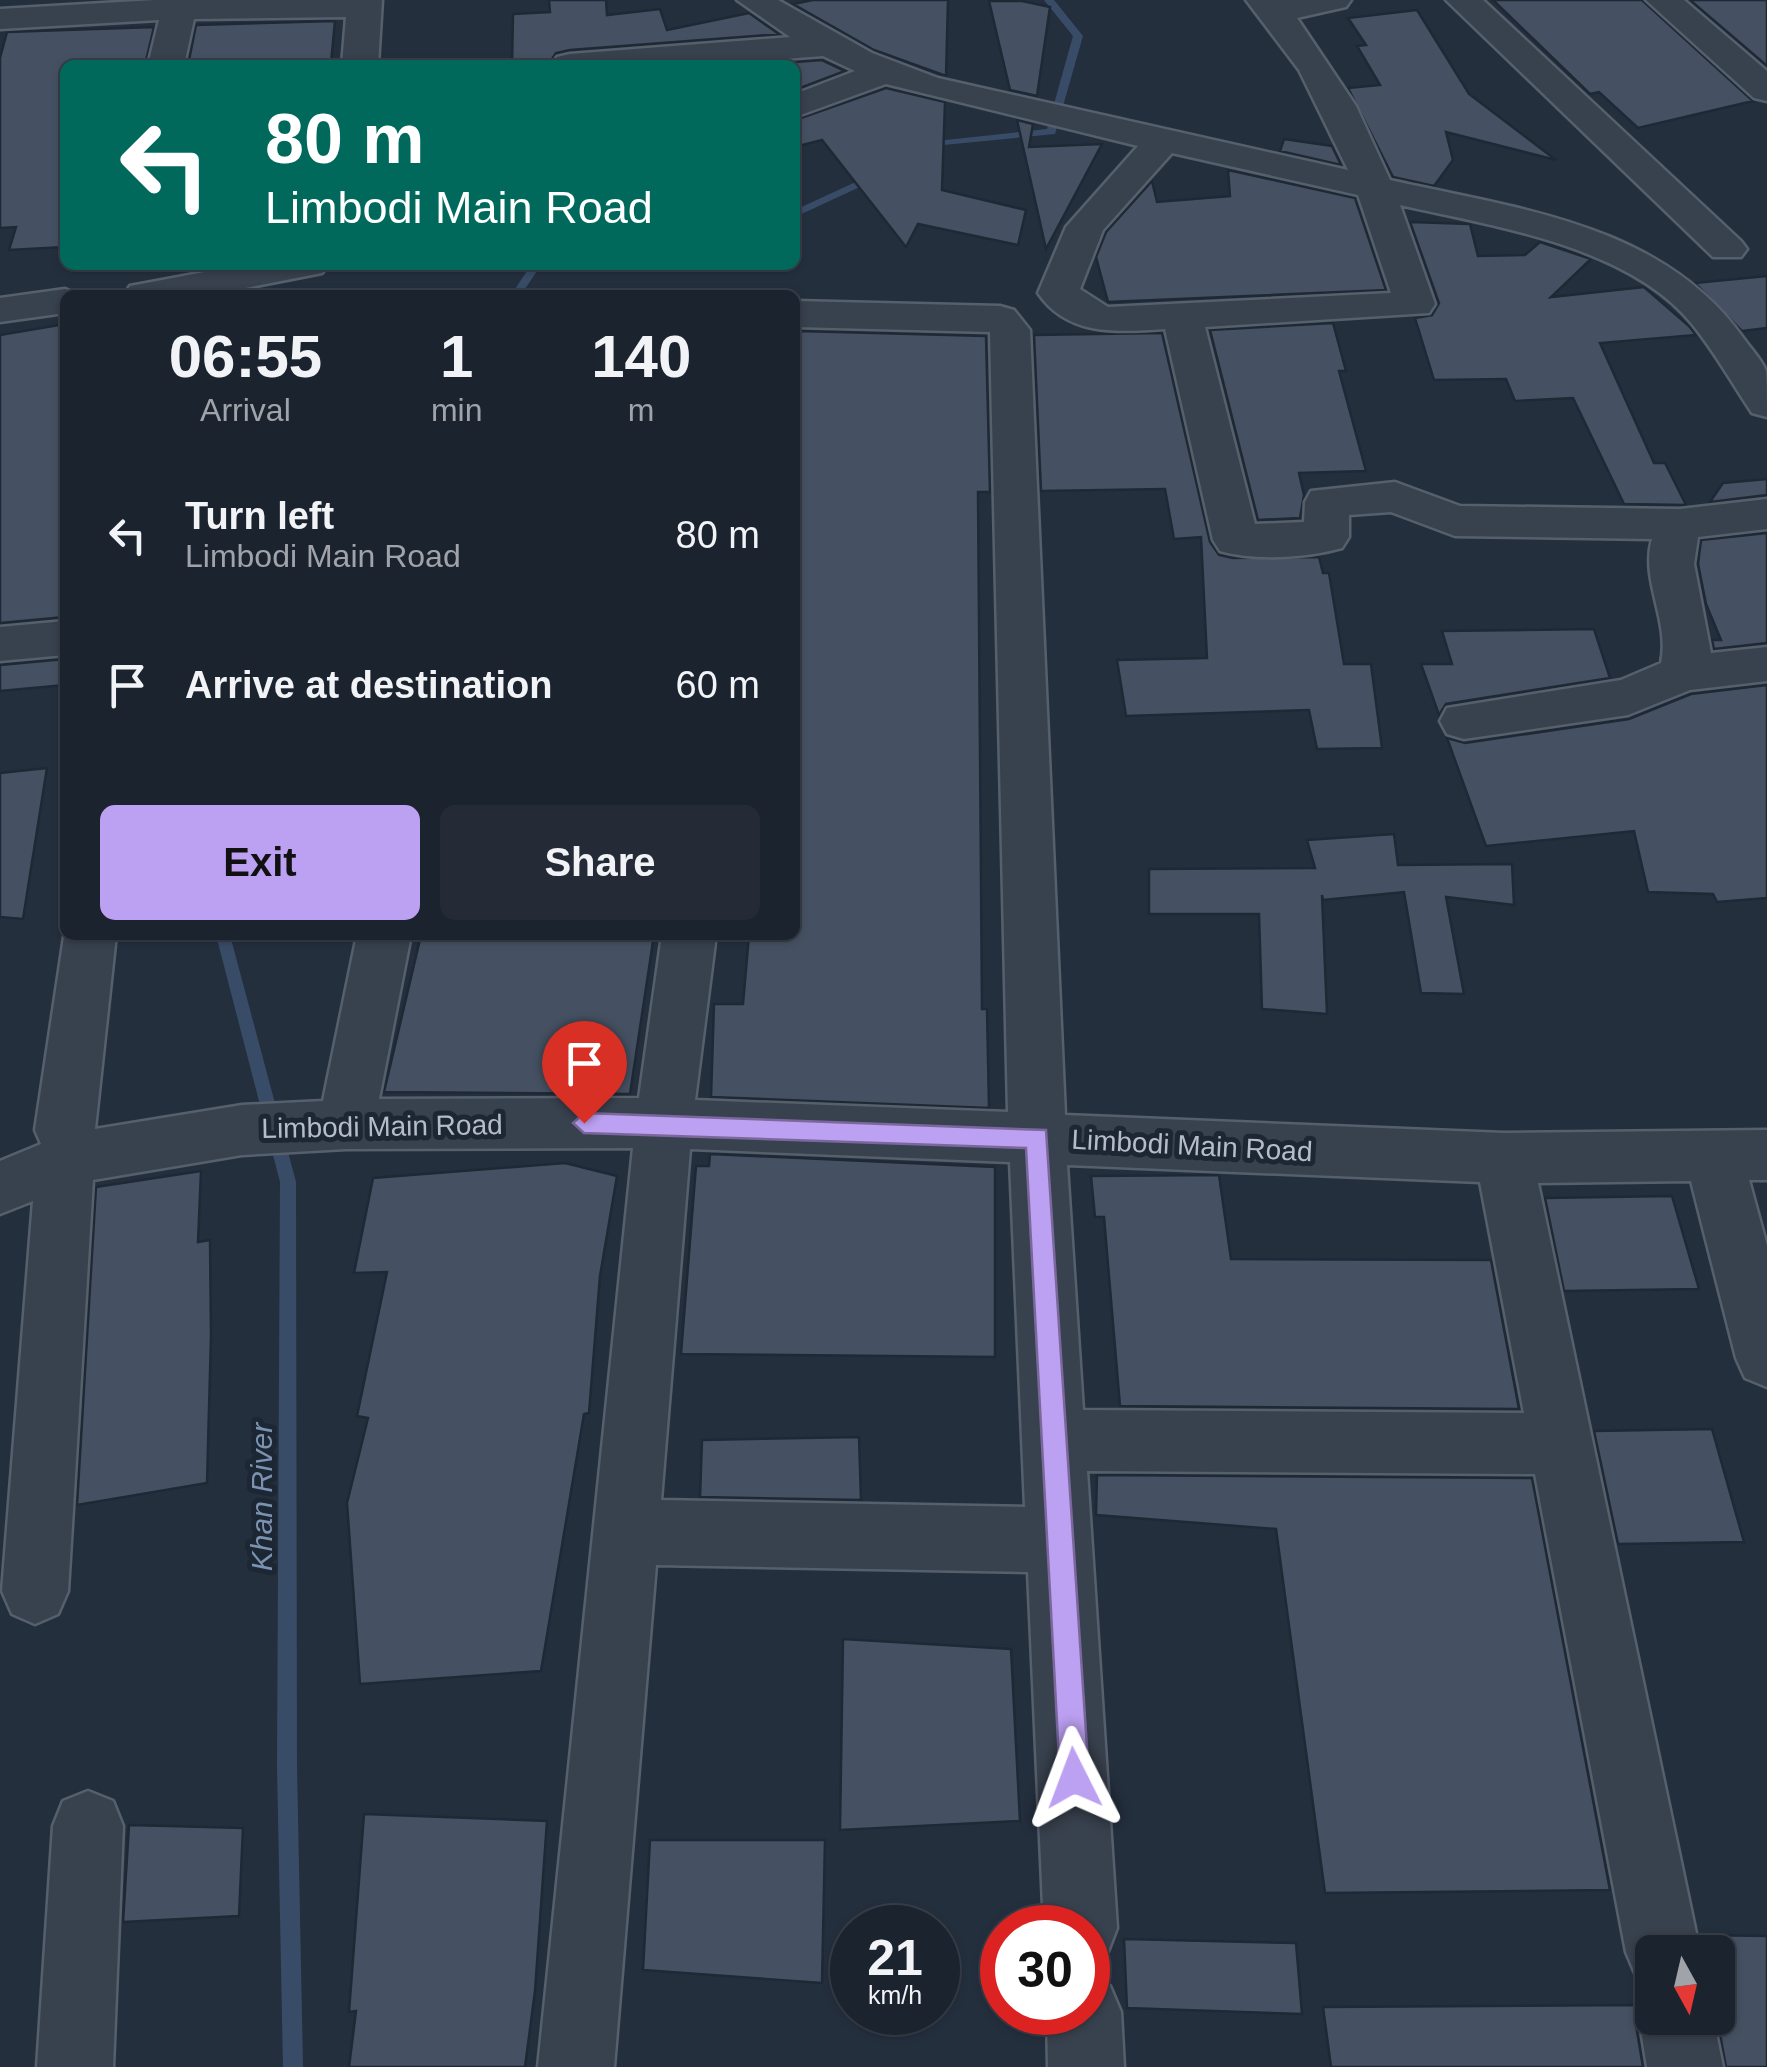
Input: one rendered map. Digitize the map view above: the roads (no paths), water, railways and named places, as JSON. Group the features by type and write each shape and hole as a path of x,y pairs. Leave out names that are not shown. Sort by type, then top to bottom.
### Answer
{"street":[{"path":"754,0 824,45 884,74 1562,234 1619,252 1659,274 1705,312 1767,403"},
{"path":"1162,142 1085,227 1058,293 1100,320 1183,319 1415,304 1377,190 1340,106 1269,7 1334,0"},
{"path":"1462,0 1728,249"},
{"path":"1663,0 1767,90"},
{"path":"0,19 180,4 365,3 360,60"},
{"path":"167,60 180,4"},
{"path":"634,60 824,45"},
{"path":"800,104 884,74"},
{"path":"171,290 281,270"},
{"path":"0,310 60,303"},
{"path":"800,314 1000,319 1010,330 1038,1138 1080,1905"},
{"path":"1183,319 1236,540 1326,537 1327,502 1395,497 1455,521 1680,524 1767,514"},
{"path":"1680,524 1668,562 1690,650 1683,673"},
{"path":"0,644 60,638"},
{"path":"1464,721 1628,698 1683,673 1767,664"},
{"path":"35,1591 72,1157 64,1130 88,940"},
{"path":"338,1124 383,940"},
{"path":"576,2067 629,1532 664,1123 688,940"},
{"name":"Limbodi Main Road","path":"0,1188 72,1157 108,1155 242,1130 338,1124 664,1123 1504,1158 1740,1156"},
{"path":"1740,1156 1767,1358"},
{"path":"1504,1158 1660,1935"},
{"path":"1055,1440 1562,1444"},
{"path":"629,1532 1062,1540"},
{"path":"75,2067 88,1826"},
{"path":"1085,2035 1086,2067"},
{"path":"1679,2035 1686,2067"}],"waterway":[{"name":"Khan River","path":"927,145 1051,132 1078,36 1049,0"},
{"name":"Khan River","path":"800,212 873,177"},
{"name":"Khan River","path":"519,290 533,270"},
{"name":"Khan River","path":"224,940 288,1182 287,1766 293,2067"}]}
